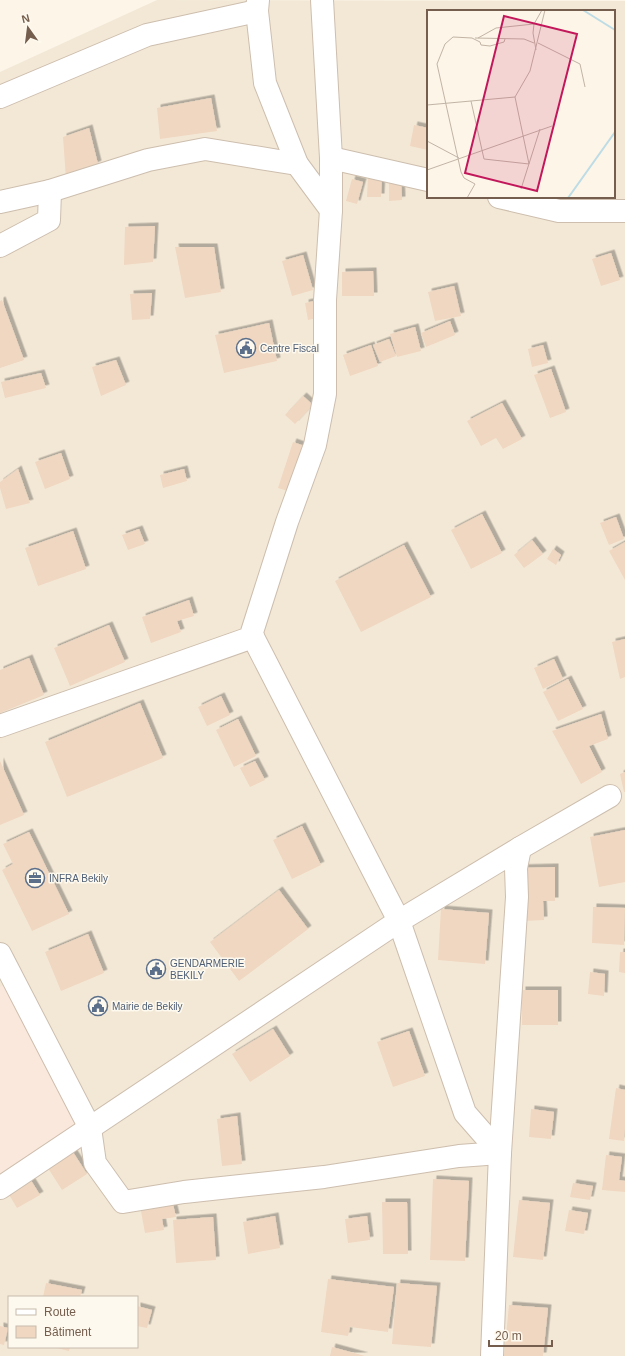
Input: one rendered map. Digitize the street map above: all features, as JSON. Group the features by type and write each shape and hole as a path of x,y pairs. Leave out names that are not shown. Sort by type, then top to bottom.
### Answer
{"street":[{"path":"0,97 147,35 258,6 265,83 296,164 331,210"},
{"path":"322,7 331,158 331,210 325,300 325,394 315,445 287,522 252,632 253,637 399,921 465,1113 500,1153"},
{"path":"0,202 50,191 148,160 205,149 296,164"},
{"path":"331,158 427,180"},
{"path":"0,246 50,220 50,191"},
{"path":"503,198 559,211 625,211"},
{"path":"0,726 253,637"},
{"path":"0,1188 399,921 610,796"},
{"path":"492,1356 500,1153 517,897 516,868 520,848"},
{"path":"0,954 90,1128 95,1163 123,1202 184,1192 324,1177 459,1156 500,1153"}],"shaded area":[{"path":"157,0 625,1 625,1356 0,1356 0,72"},
{"path":"4,985 81,1127 0,1180 0,987"}],"building":[{"path":"211,98 217,131 160,139 157,108"},
{"path":"414,125 427,128 427,150 410,146"},
{"path":"89,128 98,164 66,179 63,137"},
{"path":"368,175 382,175 381,197 367,197"},
{"path":"352,179 363,182 357,204 346,201"},
{"path":"401,179 402,200 389,201 389,180"},
{"path":"155,226 153,262 124,265 125,227"},
{"path":"175,247 214,247 221,292 185,298"},
{"path":"611,253 620,280 601,286 592,259"},
{"path":"303,255 313,290 292,296 282,261"},
{"path":"373,271 374,296 342,296 342,272"},
{"path":"454,286 461,316 435,321 428,292"},
{"path":"152,293 150,319 132,320 130,294"},
{"path":"2,300 24,360 0,368 0,301"},
{"path":"319,300 322,317 308,320 305,303"},
{"path":"450,321 455,335 426,347 421,333"},
{"name":"Centre Fiscal","path":"269,323 277,361 224,373 215,335"},
{"path":"415,327 421,351 397,357 390,334"},
{"path":"389,339 396,356 380,362 373,345"},
{"path":"371,345 378,366 350,376 343,355"},
{"path":"543,345 548,363 532,367 528,349"},
{"path":"116,360 126,385 101,396 92,367"},
{"path":"551,369 566,412 550,418 534,375"},
{"path":"41,373 46,388 5,398 1,382"},
{"path":"303,396 313,405 295,424 285,415"},
{"path":"502,403 522,439 503,449 496,438 481,446 467,421"},
{"path":"293,442 310,448 294,493 278,488"},
{"path":"61,453 70,479 45,489 35,462"},
{"path":"18,469 30,503 6,509 0,488 0,482"},
{"path":"184,469 187,481 163,488 160,475"},
{"path":"482,514 502,553 471,569 451,530"},
{"path":"616,517 624,539 609,545 600,523"},
{"path":"139,529 145,544 128,550 122,535"},
{"path":"73,531 86,569 38,586 25,548"},
{"path":"532,540 543,554 524,568 514,555"},
{"path":"625,542 625,580 609,551"},
{"path":"404,545 431,597 361,632 335,581"},
{"path":"553,549 561,555 556,565 547,559"},
{"path":"189,600 194,616 177,621 181,632 151,643 142,617"},
{"path":"109,625 125,662 70,686 54,648"},
{"path":"625,639 625,677 620,679 612,642"},
{"path":"29,658 44,695 0,713 0,670"},
{"path":"554,659 563,679 543,689 534,668"},
{"path":"568,679 583,709 558,721 543,692"},
{"path":"221,696 230,715 207,726 198,707"},
{"path":"140,703 163,758 67,797 45,742"},
{"path":"601,714 608,739 589,746 602,772 581,784 552,731"},
{"path":"238,719 256,756 234,767 216,730"},
{"path":"0,761 24,815 0,825"},
{"path":"255,761 265,780 250,787 240,768"},
{"path":"625,772 625,792 624,792 620,774"},
{"path":"302,826 321,865 292,879 273,840"},
{"path":"625,830 625,882 599,887 590,837"},
{"path":"29,832 69,914 32,931 2,870 13,864 3,844"},
{"path":"555,867 555,901 543,901 544,920 524,921 516,868"},
{"path":"279,890 308,929 239,981 210,942"},
{"path":"593,907 625,908 624,945 592,943"},
{"path":"441,909 489,913 485,964 438,960"},
{"path":"88,934 104,973 61,991 45,952"},
{"path":"620,952 625,952 625,973 619,972"},
{"path":"590,972 605,974 604,996 588,994"},
{"path":"522,990 558,990 558,1025 522,1025"},
{"path":"273,1029 290,1056 250,1082 232,1054"},
{"path":"409,1031 425,1076 393,1087 377,1042"},
{"path":"616,1088 625,1090 624,1141 609,1139"},
{"path":"531,1109 554,1112 551,1139 529,1137"},
{"path":"237,1116 242,1164 222,1166 217,1119"},
{"path":"71,1149 87,1174 62,1190 46,1165"},
{"path":"606,1155 622,1157 619,1180 625,1181 625,1192 602,1190"},
{"path":"27,1174 40,1195 17,1208 5,1188"},
{"path":"433,1179 469,1181 465,1261 430,1260"},
{"path":"573,1183 593,1186 590,1200 570,1197"},
{"path":"172,1200 176,1217 162,1219 164,1230 145,1233 140,1206"},
{"path":"519,1200 550,1203 543,1260 513,1257"},
{"path":"382,1202 407,1202 408,1254 383,1254"},
{"path":"569,1210 588,1213 584,1234 565,1231"},
{"path":"275,1216 280,1248 248,1254 243,1222"},
{"path":"367,1216 370,1240 348,1243 345,1219"},
{"path":"213,1217 216,1260 176,1263 173,1220"},
{"path":"328,1279 394,1287 388,1332 350,1327 348,1336 321,1332"},
{"path":"46,1283 82,1290 80,1296 43,1296"},
{"path":"397,1283 437,1286 431,1347 392,1344"},
{"path":"509,1305 548,1308 543,1356 504,1356"},
{"path":"138,1306 152,1310 147,1328 138,1326"},
{"path":"0,1326 8,1328 4,1345 0,1344"},
{"path":"332,1347 365,1356 330,1356"},
{"path":"57,1348 70,1348 69,1351"}],"place":[{"name":"Centre Fiscal","path":"246,348"},
{"name":"INFRA Bekily","path":"35,878"},
{"name":"GENDARMERIE BEKILY","path":"156,969"},
{"name":"Mairie de Bekily","path":"98,1006"}]}
